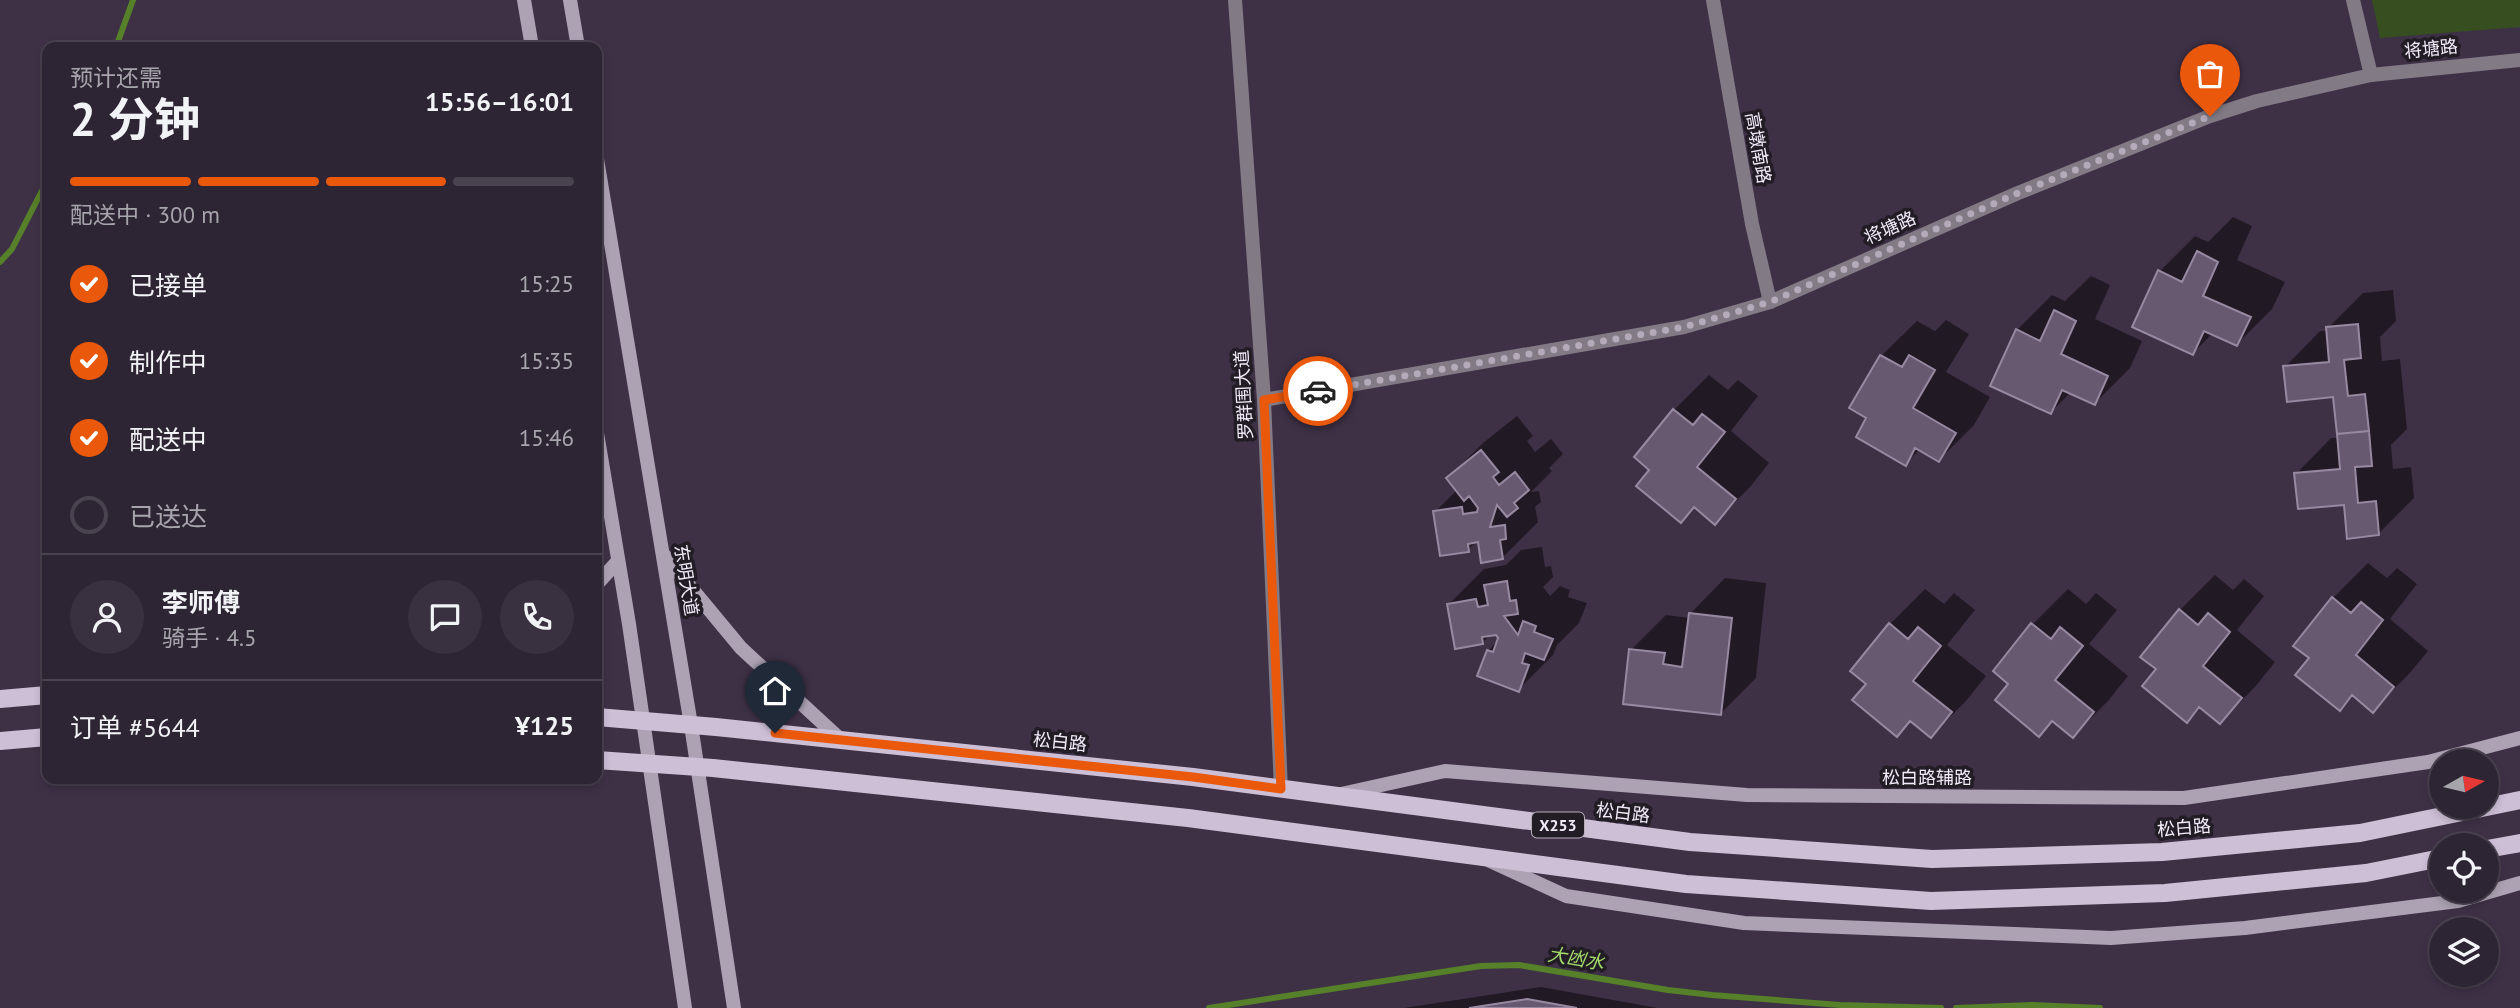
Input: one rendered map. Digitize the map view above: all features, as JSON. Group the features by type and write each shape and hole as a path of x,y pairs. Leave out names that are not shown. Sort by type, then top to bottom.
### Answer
{"main road":[{"path":"524,0 531,42"},
{"path":"570,0 577,42"},
{"name":"东明大道","path":"602,189 691,725 734,1008"},
{"path":"602,463 685,1008"},
{"path":"662,553 741,649 841,740"},
{"path":"602,579 618,561"},
{"path":"0,699 42,695"},
{"name":"松白路","path":"602,718 691,725 1181,776 1690,842 1932,859 2162,852 2360,833 2520,800"},
{"path":"0,741 42,737"},
{"name":"松白路辅路","path":"1332,796 1445,771 1747,796 2185,798 2428,762 2520,738"},
{"name":"X253","path":"602,760 697,767 1188,818 1686,884 1931,901 2165,893 2366,873 2429,860"},
{"path":"2499,846 2520,842"},
{"path":"1479,856 1566,896 1744,923 2111,938 2245,928 2458,901 2520,883"}],"street":[{"name":"罗群围大道","path":"1235,0 1264,400 1281,789"},
{"name":"高墩南路","path":"1713,0 1752,224 1770,302"},
{"path":"2354,0 2371,75"},
{"name":"将塘路","path":"1264,400 1684,327 1770,302 2018,193 2210,116 2257,101 2371,75 2520,60"}],"green space":[{"path":"2372,0 2520,0 2520,27 2380,38"}],"building":[{"path":"2197,251 2218,262 2203,296 2251,317 2237,346 2204,331 2193,355 2132,327 2158,270 2182,282"},
{"path":"2054,310 2076,321 2061,354 2108,376 2095,405 2062,390 2051,414 1990,386 2016,329 2040,341"},
{"path":"2358,324 2361,358 2344,360 2348,396 2365,394 2369,431 2337,434 2333,397 2287,402 2283,366 2329,362 2326,327"},
{"path":"1880,355 1902,367 1909,355 1935,370 1913,408 1956,433 1939,462 1915,448 1906,466 1856,437 1866,418 1849,408"},
{"path":"1673,409 1693,425 1702,414 1725,432 1697,467 1736,499 1715,525 1694,507 1681,523 1636,486 1649,470 1634,457"},
{"path":"2369,431 2372,466 2355,467 2358,503 2376,501 2379,535 2347,539 2344,505 2298,509 2294,473 2340,469 2337,434"},
{"path":"1481,450 1499,472 1493,477 1499,485 1515,472 1529,490 1514,503 1518,508 1507,517 1497,505 1490,527 1505,525 1506,539 1500,540 1503,559 1481,563 1478,542 1468,544 1469,552 1440,556 1433,511 1462,507 1463,514 1477,512 1478,508 1469,496 1464,501 1446,478"},
{"path":"1507,581 1510,601 1516,600 1518,614 1504,616 1518,635 1523,621 1536,626 1534,632 1553,639 1544,660 1525,653 1522,663 1529,665 1519,692 1477,676 1487,650 1493,652 1498,638 1496,635 1482,637 1483,644 1455,649 1447,604 1476,599 1478,607 1488,605 1484,585"},
{"path":"2332,597 2351,613 2361,602 2383,620 2356,655 2394,687 2373,713 2352,695 2340,711 2295,675 2309,658 2293,646"},
{"path":"2179,609 2198,625 2208,613 2230,632 2203,666 2242,698 2220,724 2199,707 2187,723 2142,686 2156,669 2140,657"},
{"path":"1689,613 1732,618 1721,715 1623,704 1629,649 1665,653 1663,664 1682,667"},
{"path":"1889,623 1908,639 1918,627 1941,646 1913,681 1952,712 1931,738 1910,721 1897,737 1852,700 1866,684 1850,671"},
{"path":"2031,623 2051,639 2060,627 2083,646 2055,680 2094,712 2073,738 2052,721 2039,737 1995,700 2008,684 1993,671"},
{"path":"1527,999 1577,1008 1469,1008"}],"waterway":[{"path":"118,42 133,0"},
{"path":"0,262 12,249 42,191"},
{"name":"大凼水","path":"1209,1008 1481,966 1519,965 1712,995 1840,1005 1941,1008"},
{"name":"大凼水","path":"1956,1008 2032,1005 2100,1008"}],"way so far":[{"path":"1318,391 1684,327 1770,302 2018,193 2210,116"}],"route":[{"path":"775,733 1193,777 1281,789 1264,400 1318,391"}]}
